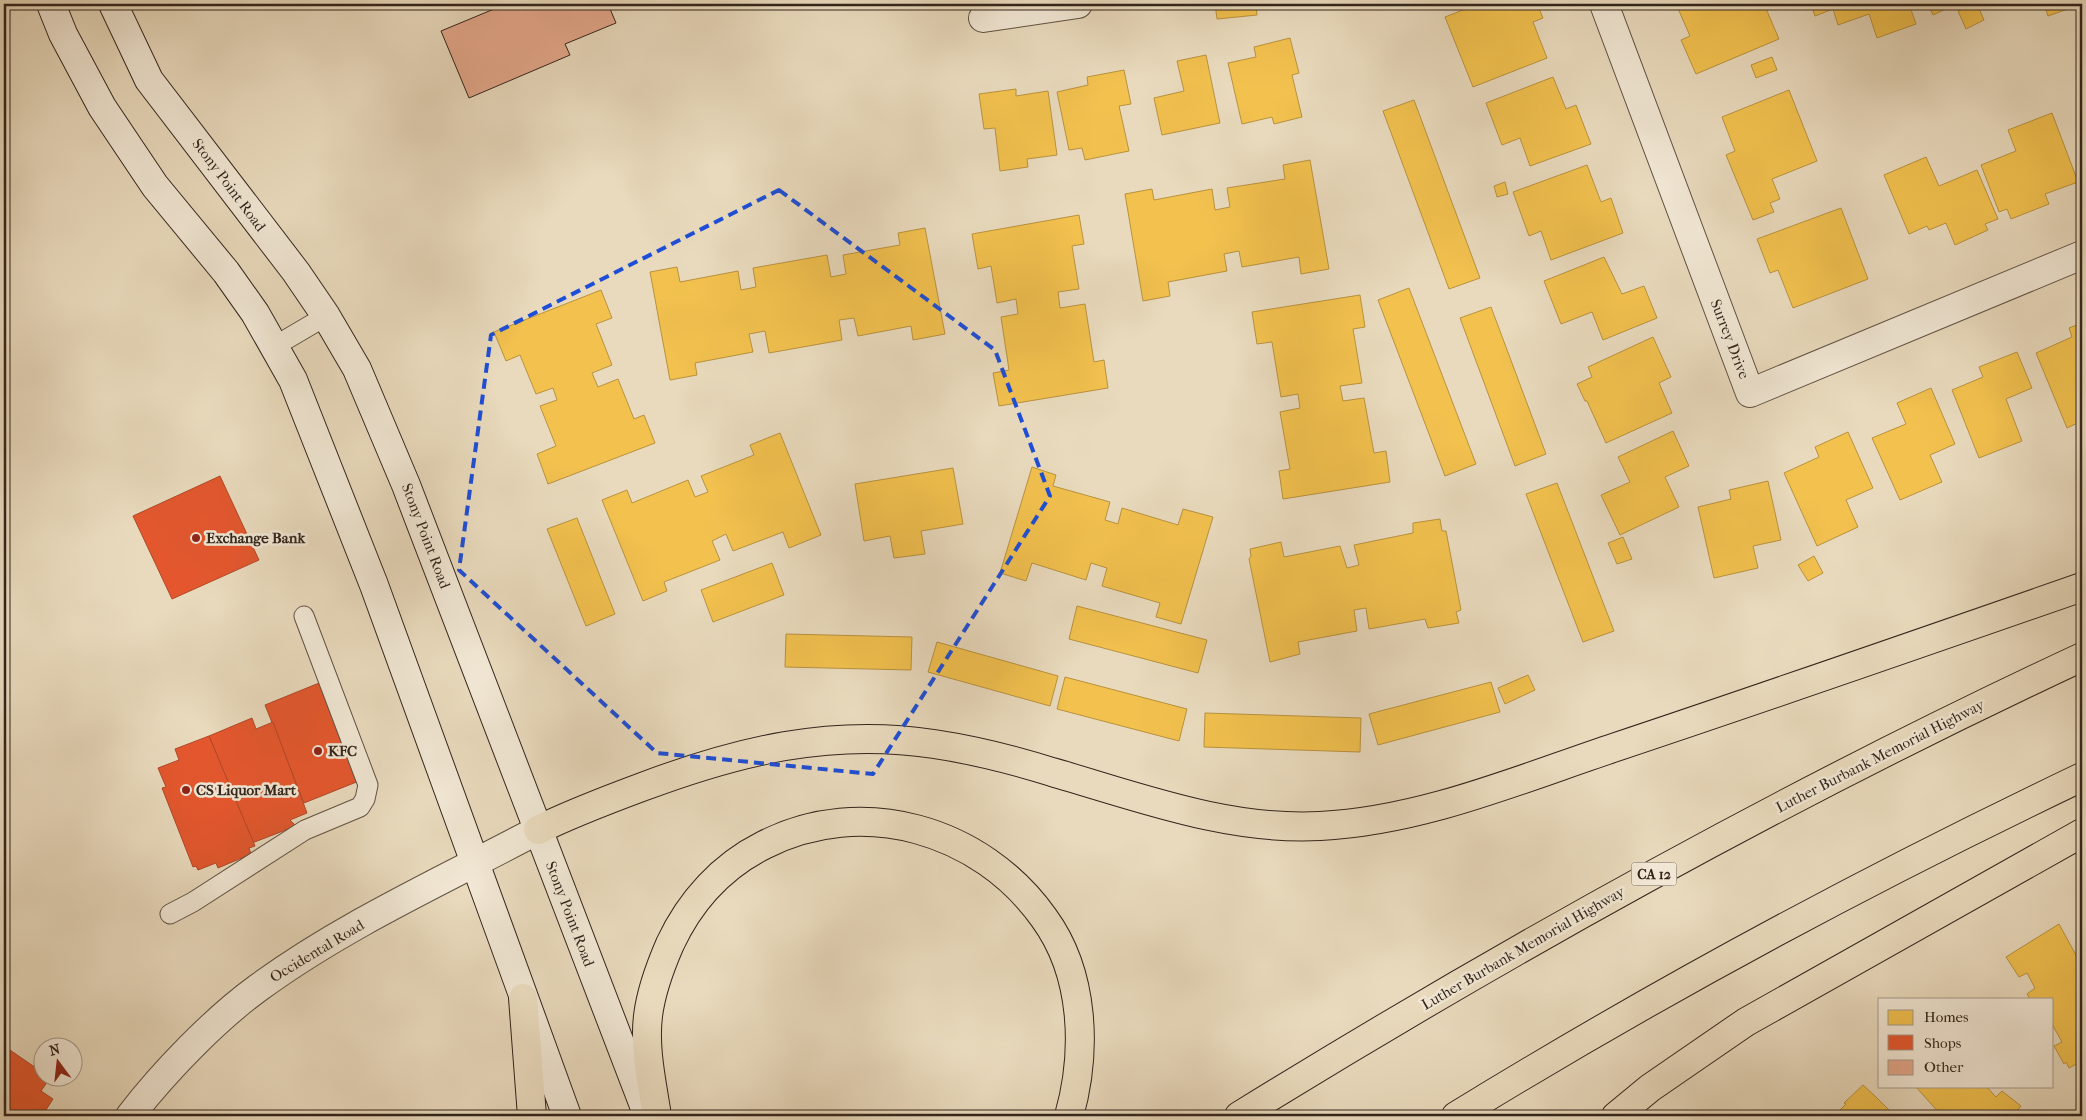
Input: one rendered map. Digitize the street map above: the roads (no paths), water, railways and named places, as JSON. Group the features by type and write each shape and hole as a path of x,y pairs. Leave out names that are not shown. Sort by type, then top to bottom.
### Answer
{"highway":[{"path":"538,830 590,806 732,756 771,747 853,739 934,744 973,752 1047,770 1164,805 1237,821 1315,827 1385,819 1466,798 1832,675 2082,588"},
{"name":"Luther Burbank Memorial Highway","path":"1239,1116 1362,1041 1551,931 1708,845 1936,727 2082,657"},
{"path":"1456,1116 1584,1040 1781,930 1878,878 2082,777"},
{"path":"657,1116 647,1052 648,1017 654,987 663,960 677,928 694,901 718,875 749,852 773,840 818,824 855,822 892,823 932,833 966,848 999,870 1045,918 1059,945 1071,976 1078,1008 1080,1040 1078,1074 1069,1116"},
{"path":"1616,1116 1650,1088 1746,1022 2082,833"},
{"path":"523,998 532,1116"}],"main road":[{"path":"52,4 63,34 102,107 155,186 226,272 250,306 294,380 374,585 566,1116"},
{"name":"Stony Point Road","path":"114,4 148,80 296,272 326,316 357,369 385,431 648,1116"},
{"path":"983,18 1078,4"},
{"name":"Surrey Drive","path":"1604,4 1750,393 2082,254"},
{"name":"Occidental Road","path":"130,1116 172,1068 256,989 328,943 538,830"}],"lane":[{"path":"275,346 326,316"},
{"path":"170,914 193,902 305,830 360,807 365,799 368,785 304,616"}],"place":[{"name":"Exchange Bank","path":"196,538"},
{"name":"KFC","path":"318,751"},
{"name":"CS Liquor Mart","path":"186,790"}]}
